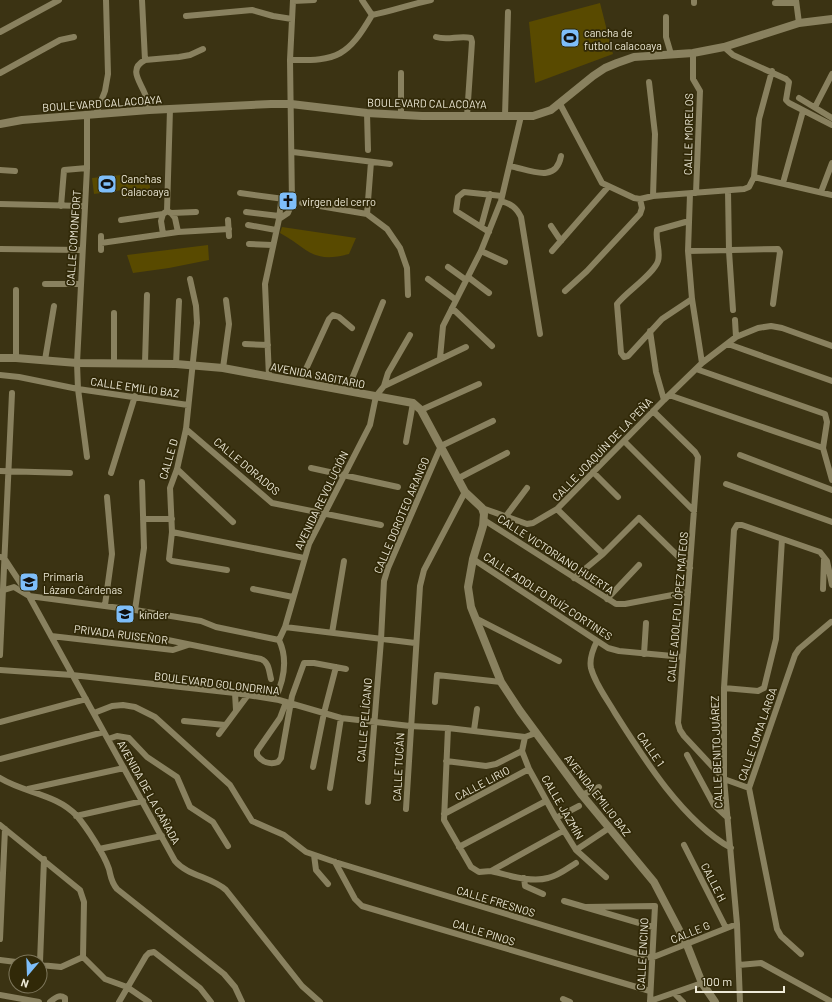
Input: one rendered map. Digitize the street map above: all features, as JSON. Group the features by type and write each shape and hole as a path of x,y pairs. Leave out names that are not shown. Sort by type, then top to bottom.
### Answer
{"street":[{"path":"0,32 59,0"},
{"path":"92,114 105,91 108,74 106,0"},
{"path":"142,0 144,60"},
{"path":"246,212 279,217 291,209 293,152 290,60 293,0 314,0"},
{"path":"362,0 372,15"},
{"path":"290,60 327,59 340,54 354,44 372,15 396,10 415,2 431,0"},
{"path":"775,3 796,1 799,24"},
{"path":"186,16 252,10 280,18 292,19"},
{"path":"505,116 508,12"},
{"path":"666,17 666,37 671,54"},
{"name":"BOULEVARD CALACOAYA","path":"0,124 22,120 149,110 291,104 367,113 401,115 521,116 541,114 560,104 605,68 634,58 693,53 724,47 799,24 832,19"},
{"path":"0,73 60,40 74,37"},
{"path":"436,37 448,40 467,37 471,38 472,42 467,116"},
{"path":"724,47 737,56 772,71 789,82 786,100 803,111 832,125"},
{"path":"149,110 145,94 135,71 140,63 144,60 190,55 203,49"},
{"name":"CALLE MORELOS","path":"693,53 693,79 700,91 693,194 689,221 688,251 692,299 702,363"},
{"path":"560,104 598,178 608,187 640,199 653,196 728,191 749,187 754,177 759,119 772,71"},
{"path":"401,73 401,115"},
{"path":"814,107 832,74"},
{"path":"649,82 655,134 653,196"},
{"path":"799,98 832,118"},
{"path":"163,234 161,221 167,213 170,109"},
{"path":"783,183 803,111"},
{"path":"367,113 368,150"},
{"name":"CALLE COMONFORT","path":"87,457 78,389 77,363 81,250 92,114"},
{"path":"440,358 442,326 481,251 502,198 521,116"},
{"path":"293,152 390,164"},
{"path":"510,166 548,173 555,170 559,164 561,156"},
{"path":"367,214 371,162"},
{"path":"820,192 832,163"},
{"path":"61,206 64,170 87,168"},
{"path":"0,170 16,171"},
{"path":"754,177 832,196"},
{"path":"552,251 608,187"},
{"path":"728,191 729,250 734,310"},
{"path":"489,232 456,211 458,197 464,192 490,194 502,198 517,210 521,217 540,334"},
{"path":"240,193 284,199"},
{"path":"481,227 490,194"},
{"path":"270,377 265,284 281,202 291,195"},
{"path":"565,291 587,271 640,214 642,208 640,199"},
{"path":"302,203 367,214 387,229 400,248 407,268 408,295"},
{"path":"0,204 84,206"},
{"path":"121,220 167,213 196,212"},
{"path":"167,213 178,225 178,232"},
{"path":"228,220 229,236"},
{"path":"689,221 657,230 656,235 659,253 655,266 617,304 621,353 624,357 628,356 650,331 673,310 692,299"},
{"path":"248,225 276,230"},
{"path":"551,226 561,241"},
{"path":"101,243 178,232 229,229"},
{"path":"101,236 101,250"},
{"path":"249,244 272,245"},
{"path":"0,249 81,250"},
{"path":"688,251 778,249 780,252 773,304"},
{"path":"481,251 505,262"},
{"path":"448,267 489,293"},
{"name":"CALLE D","path":"190,279 197,315 186,429 177,469 170,488 172,532 169,558 172,561 227,570"},
{"path":"428,279 456,300"},
{"path":"45,284 80,284"},
{"path":"16,290 16,358"},
{"path":"145,363 147,295"},
{"path":"222,368 229,324 226,300"},
{"path":"176,364 179,301"},
{"path":"347,391 383,302"},
{"path":"45,360 54,306"},
{"path":"452,308 492,346"},
{"path":"114,313 114,363"},
{"path":"300,382 329,319 333,315 339,317 352,328"},
{"path":"735,320 736,337"},
{"name":"CALLE JOAQUÍN DE LA PEÑA","path":"482,508 527,524 539,520 557,509 592,472 624,442 702,363 736,337 758,328 771,326 782,328 832,346"},
{"path":"650,331 656,372 664,400"},
{"path":"376,396 384,386 388,373 410,335"},
{"path":"245,344 268,345"},
{"path":"728,344 832,381"},
{"path":"384,386 436,362 440,358 454,354 466,347"},
{"name":"AVENIDA SAGITARIO","path":"0,358 77,363 176,364 222,368 414,403"},
{"path":"696,369 825,414 827,422 823,448 832,480"},
{"name":"CALLE EMILIO BAZ","path":"0,375 19,377 78,389 135,396 188,405"},
{"path":"421,410 480,384"},
{"path":"0,655 4,590 2,549 9,472 12,393"},
{"path":"669,395 823,448"},
{"path":"111,473 135,396"},
{"name":"AVENIDA REVOLUCIÓN","path":"279,638 284,627 304,558 323,513 370,425 376,396"},
{"path":"414,403 421,410 465,492 482,508 484,520 473,559"},
{"path":"406,442 414,403"},
{"name":"CALLE ADOLFO LÓPEZ MATEOS","path":"653,411 695,452 698,457 678,716 680,730 724,779 749,788"},
{"path":"441,446 493,421"},
{"name":"CALLE DORADOS","path":"186,429 272,503 381,525"},
{"path":"624,442 694,511"},
{"name":"CALLE DOROTEO ARANGO","path":"381,640 386,574 441,446"},
{"path":"457,479 507,453"},
{"path":"740,455 832,490"},
{"path":"311,468 398,487"},
{"path":"177,469 233,522"},
{"path":"0,471 70,473"},
{"path":"592,472 618,497"},
{"path":"135,610 143,557 142,482"},
{"path":"726,484 832,522"},
{"path":"506,516 527,488"},
{"name":"CALLE TUCÁN","path":"406,809 415,643 421,578 465,492"},
{"path":"105,605 112,549 107,498"},
{"path":"557,509 603,554"},
{"path":"574,578 603,554 639,518 690,568"},
{"path":"143,519 172,519"},
{"name":"CALLE VICTORIANO HUERTA","path":"484,520 607,600 616,604 625,604 688,592"},
{"name":"CALLE BENITO JUÁREZ","path":"740,1002 739,964 731,848 724,779 724,688 734,530 737,525 742,525 782,539"},
{"path":"172,532 304,558"},
{"path":"724,688 758,691 764,688 776,639 782,539 820,552 824,555 832,585"},
{"path":"823,589 824,555"},
{"name":"AVENIDA DE LA CAÑADA","path":"2,558 29,596 179,866 215,882 226,890 302,986 320,1002"},
{"name":"AVENIDA EMILIO BAZ","path":"473,559 468,587 469,598 475,618 501,682 536,733 582,795 654,882 687,945 702,983 715,1002"},
{"name":"CALLE ADOLFO RUÍZ CORTINES","path":"473,559 613,650 683,657"},
{"path":"332,633 344,562"},
{"path":"607,600 639,565"},
{"path":"4,590 14,587 29,596 135,610 206,622 216,627 279,638 283,648 284,678 274,699"},
{"path":"253,589 293,597"},
{"path":"475,618 558,661"},
{"name":"CALLE LOMA LARGA","path":"801,954 781,936 778,930 749,788 795,656 799,649 831,622"},
{"path":"644,654 646,623"},
{"path":"284,627 415,643"},
{"name":"PRIVADA RUISEÑOR","path":"51,636 173,650 183,648 188,645"},
{"path":"158,638 266,661 271,679"},
{"name":"CALLE PELÍCANO","path":"368,802 381,640"},
{"name":"CALLE 1","path":"597,641 592,652 591,667 603,694 623,726 663,784 714,837 731,848"},
{"path":"288,702 281,758 278,762 269,763 260,759 257,755 257,751 280,718 304,663 308,662 346,669"},
{"path":"313,767 324,713 336,667"},
{"name":"BOULEVARD GOLONDRINA","path":"0,670 72,675 236,693 288,702 341,718 410,726 474,730 525,737"},
{"path":"435,702 437,675 501,682"},
{"path":"236,693 236,710"},
{"path":"218,734 248,695"},
{"path":"0,722 86,699"},
{"name":"CALLE FRESNOS","path":"94,713 112,706 123,705 135,707 155,717 230,785 252,821 277,831 314,855 651,958"},
{"path":"474,730 477,709"},
{"path":"330,788 341,718"},
{"path":"184,720 225,725"},
{"path":"448,728 444,814 446,824 474,870 491,871 524,878 550,878 576,863"},
{"path":"0,759 104,732"},
{"path":"446,761 486,766 496,764 522,751 525,737 536,733"},
{"path":"108,739 116,736 129,738 147,757 177,777 190,806 213,822 228,846"},
{"name":"CALLE JAZMÍN","path":"522,751 529,769 546,801 576,850 606,877"},
{"path":"687,755 714,805 728,818"},
{"path":"27,789 124,768"},
{"name":"CALLE LIRIO","path":"444,814 529,769"},
{"path":"0,778 56,802 76,816 99,849 109,869 112,884 224,974 235,987 242,1002"},
{"path":"582,795 599,787"},
{"path":"76,816 143,801"},
{"path":"459,846 546,801"},
{"path":"556,818 579,806"},
{"path":"3,827 75,885 83,895 83,957 105,979 127,987 149,1002"},
{"path":"0,939 3,827"},
{"path":"576,850 609,828"},
{"path":"491,871 564,831"},
{"path":"99,849 162,836"},
{"name":"CALLE H","path":"684,846 726,928"},
{"path":"314,855 316,870 328,884"},
{"path":"40,954 44,859"},
{"name":"CALLE PINOS","path":"335,862 355,899 362,906 650,991"},
{"path":"524,878 525,886 544,894"},
{"path":"564,900 653,927"},
{"name":"CALLE ENCINO","path":"585,907 655,906 651,958 650,1001"},
{"name":"CALLE G","path":"651,958 687,945 736,924"},
{"path":"119,1002 149,953 159,954 205,992 211,1002"},
{"path":"48,966 61,967 83,957"},
{"path":"739,964 761,963 832,1002"},
{"path":"650,1001 702,983"},
{"path":"674,993 683,1002"},
{"path":"0,995 39,1002"},
{"path":"50,1002 58,996 62,996 65,998 65,1002"},
{"path":"563,999 570,1002"}],"shaded area":[{"name":"cancha de futbol calacoaya","path":"600,3 613,54 535,83 529,22"},
{"path":"121,175 122,183 149,179 151,195 123,198 122,190 94,194 92,178"},
{"path":"282,227 356,238 349,254 337,257 319,256 280,233"},
{"path":"208,245 209,260 133,273 127,255"}],"place":[{"name":"cancha de futbol calacoaya","path":"570,38"},
{"name":"Canchas Calacoaya","path":"107,184"},
{"name":"virgen del cerro","path":"288,201"},
{"name":"Primaria Lázaro Cárdenas","path":"29,582"},
{"name":"kínder","path":"125,614"}]}
